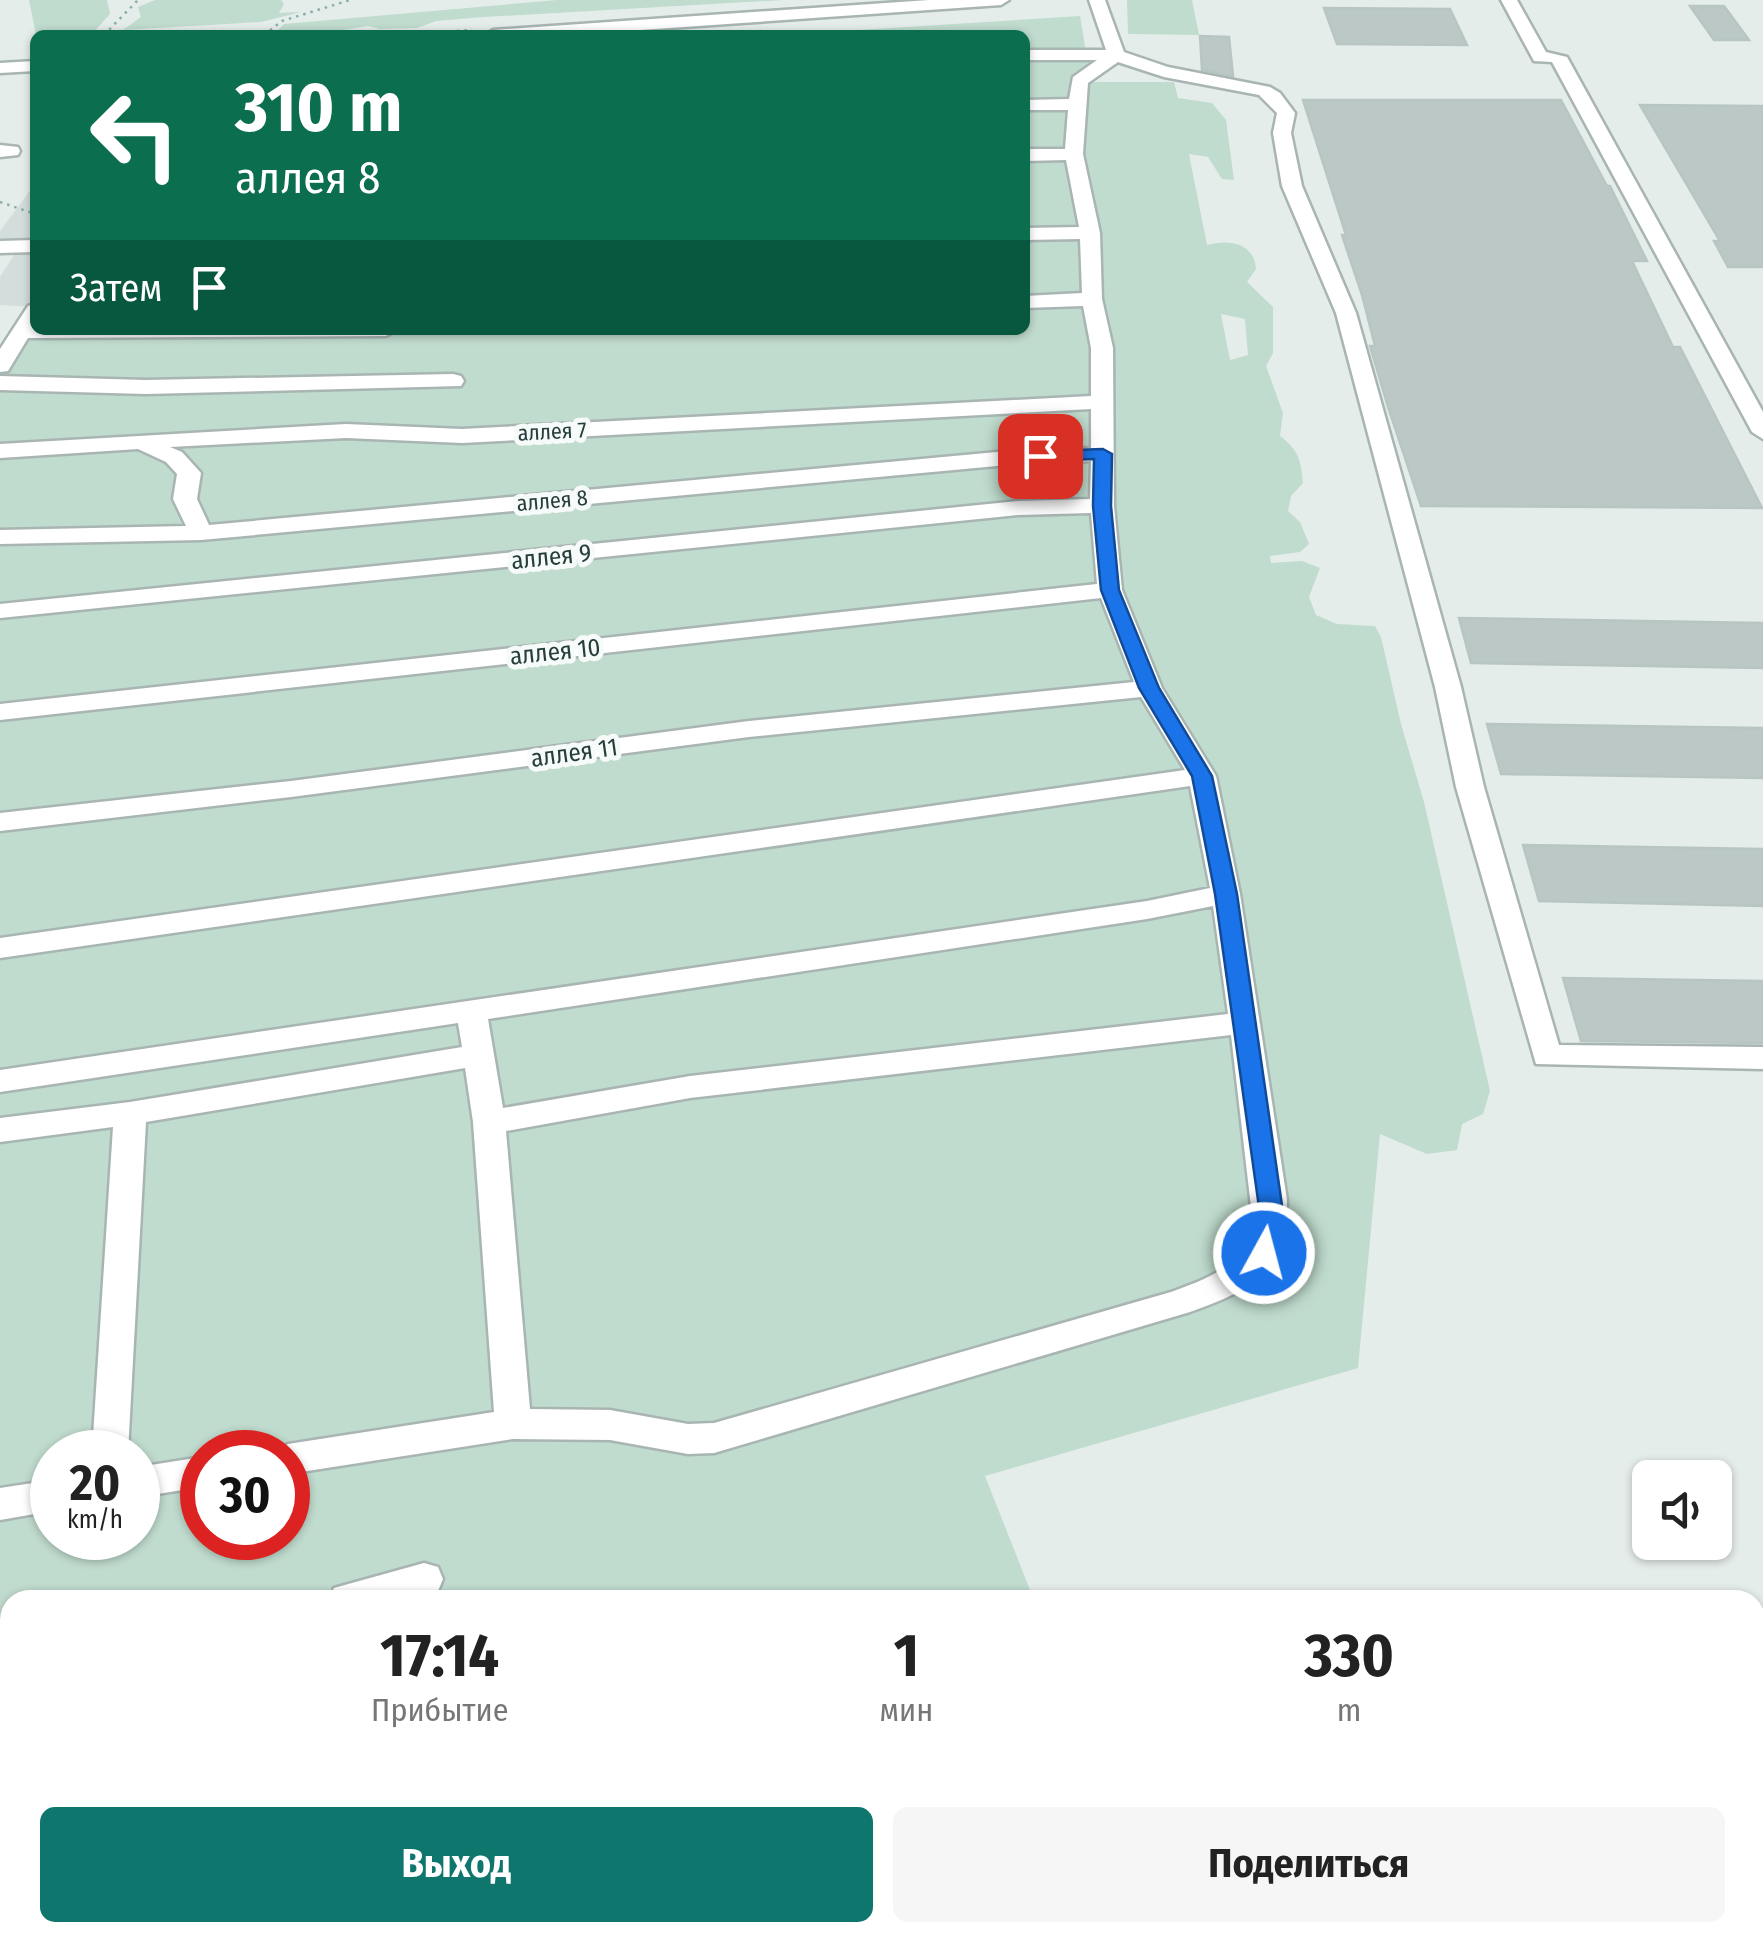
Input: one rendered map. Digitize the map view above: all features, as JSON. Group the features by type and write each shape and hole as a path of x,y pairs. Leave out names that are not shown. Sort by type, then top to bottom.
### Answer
{"street":[{"path":"566,30 1002,0"},
{"path":"1098,0 1116,56"},
{"path":"1509,0 1540,57 1558,57 1763,432"},
{"path":"1030,56 1116,56 1164,72 1264,92 1274,97 1286,114 1282,133 1292,186 1346,313 1448,687 1470,787 1546,1056 1763,1058"},
{"path":"310,1456 513,1424 610,1425 688,1440 714,1438 1178,1304 1225,1286 1252,1268 1264,1253 1272,1226 1226,894 1202,776 1149,688 1110,590 1102,506 1102,348 1092,299 1090,233 1074,154 1079,81 1116,56"},
{"path":"0,68 30,66"},
{"path":"1030,105 1078,104"},
{"path":"1030,156 1074,154"},
{"path":"1030,234 1090,233"},
{"path":"0,247 30,246"},
{"path":"1030,302 1092,299"},
{"path":"0,366 30,318"},
{"path":"21,332 30,332"},
{"path":"0,384 454,381"},
{"name":"аллея 7","path":"0,451 346,431 462,436 1104,402"},
{"path":"142,442 174,457 189,472 185,499 200,533"},
{"name":"аллея 8","path":"0,536 200,533 997,459 1103,454"},
{"name":"аллея 9","path":"0,612 1018,508 1102,506"},
{"name":"аллея 10","path":"0,712 1110,590"},
{"name":"аллея 11","path":"0,822 290,789 748,728 1149,688"},
{"path":"0,948 1202,776"},
{"path":"0,1081 1147,910 1226,894"},
{"path":"471,1008 489,1122 513,1424"},
{"path":"489,1122 690,1086 1243,1023"},
{"path":"0,1130 130,1113 478,1055"},
{"path":"111,1430 130,1113"},
{"path":"0,1504 30,1499"},
{"path":"384,1590 424,1579"}],"path":[{"path":"109,30 138,0"},
{"path":"270,30 282,21 350,0"},
{"path":"0,202 30,212"}],"shaded area":[{"path":"30,191 30,307 0,305 0,277 23,241 0,238 0,231"}],"green space":[{"path":"29,0 107,0 110,14 96,30 35,30"},
{"path":"155,0 281,0 284,4 279,13 301,12 261,22 123,30 141,17 138,7"},
{"path":"557,0 783,0 484,17 436,21 417,28 278,30 284,24"},
{"path":"1127,0 1192,0 1199,35 1128,34"},
{"path":"1080,16 1091,82 1174,82 1178,98 1212,103 1226,120 1234,180 1222,179 1208,157 1189,154 1207,245 1223,242 1245,248 1256,269 1247,282 1273,307 1273,353 1266,366 1283,413 1280,436 1298,456 1303,483 1291,496 1288,511 1300,522 1309,544 1300,552 1270,556 1271,563 1302,561 1320,568 1309,597 1316,615 1337,624 1375,626 1381,637 1424,802 1490,1091 1483,1114 1462,1124 1457,1150 1427,1154 1380,1134 1358,1368 985,1476 1030,1590 0,1590 0,370 30,326 30,335 1030,335 1030,30 858,30","holes":["1221,314 1245,319 1248,355 1230,360"]}],"building":[{"path":"1690,6 1724,6 1749,40 1714,40"},
{"path":"1324,8 1450,9 1467,45 1337,44"},
{"path":"1200,36 1229,37 1233,76 1202,70"},
{"path":"1303,100 1561,100 1647,261 1632,261 1673,347 1680,347 1762,508 1421,506 1370,346 1375,346 1342,235 1346,235"},
{"path":"1640,105 1763,106 1763,267 1728,267 1714,241 1720,241"},
{"path":"1459,618 1763,623 1763,668 1471,663"},
{"path":"1487,724 1763,728 1763,778 1501,774"},
{"path":"1523,845 1763,849 1763,906 1539,901"},
{"path":"1563,978 1763,981 1763,1043 1581,1041"}],"route":[{"path":"1040,456 1103,454 1102,506 1110,590 1149,688 1202,776 1226,894 1270,1200 1272,1226 1264,1253"}]}
